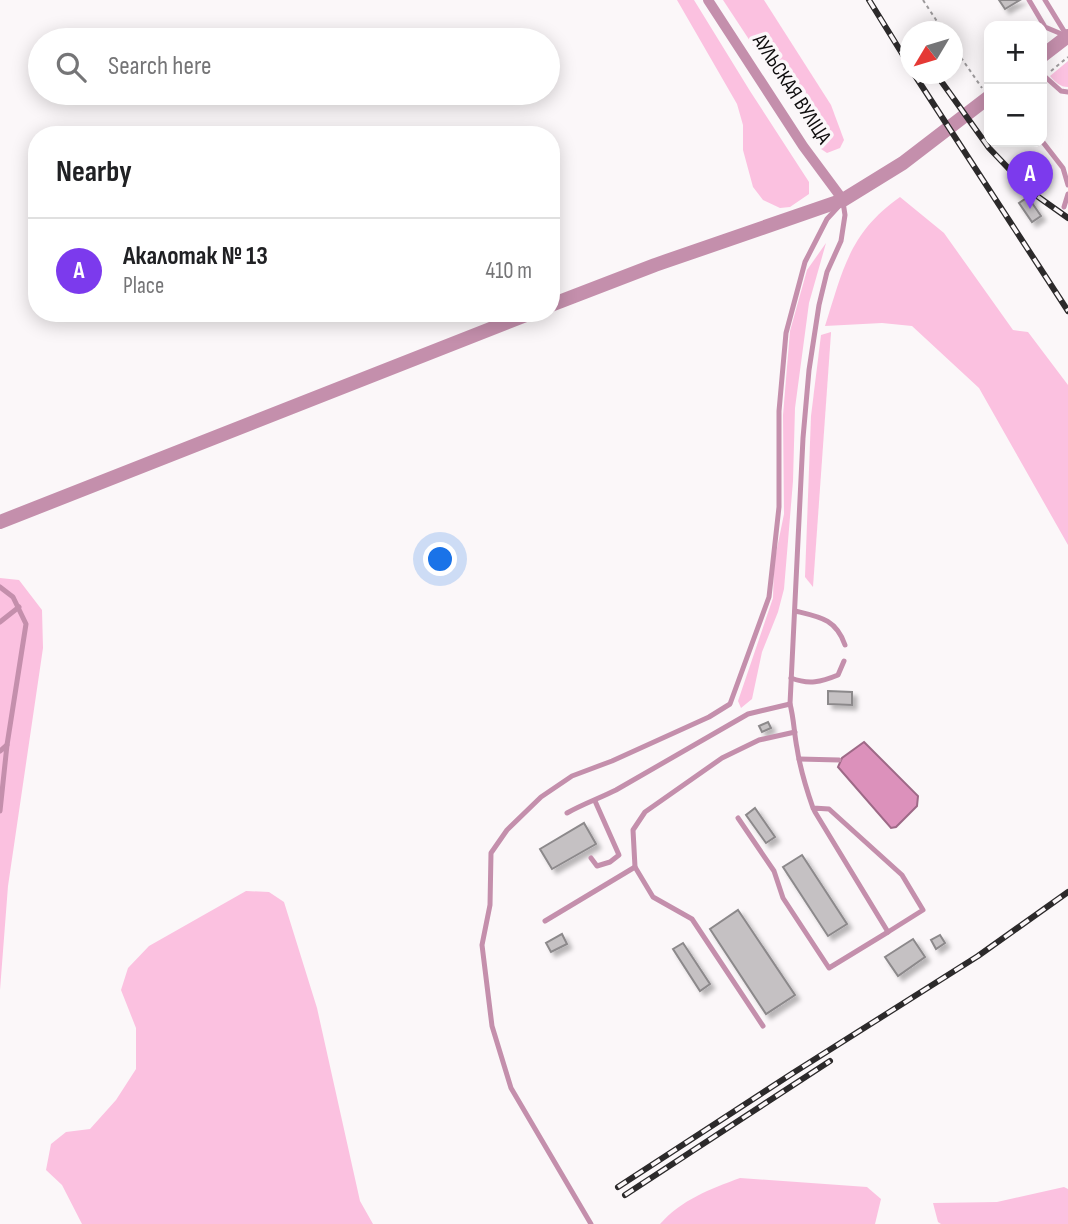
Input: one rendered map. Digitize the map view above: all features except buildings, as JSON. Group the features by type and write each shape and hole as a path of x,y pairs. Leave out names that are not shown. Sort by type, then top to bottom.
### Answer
{"street":[{"name":"АУЛЬСКАЯ ВУЛІЦА","path":"708,0 803,146 843,200"},
{"path":"1047,53 1068,36"},
{"path":"560,302 655,265 843,200 903,163 984,101"},
{"path":"0,522 508,322"}],"lane":[{"path":"1029,0 1045,27 1068,36"},
{"path":"1045,0 1068,36"},
{"path":"1047,79 1061,91 1068,92"},
{"path":"1047,147 1063,168 1068,185"},
{"path":"1064,207 1068,194"},
{"path":"843,200 845,215 841,242 827,272 809,370 803,438 790,704 795,720 799,759 813,808 888,932"},
{"path":"591,1224 511,1088 492,1026 482,945 490,905 491,853 507,830 541,797 572,776 709,717 730,704 769,597 779,507 779,411 786,333 805,262 827,219 843,200"},
{"path":"0,587 13,597 26,624 7,745 0,811"},
{"path":"0,622 19,607"},
{"path":"795,611 827,620 840,630 845,645"},
{"path":"791,678 802,682 820,682 838,675 844,661"},
{"path":"568,813 584,803 595,801 616,790 748,713 790,704"},
{"path":"763,1026 692,919 653,897 635,867 634,830 645,812 722,758 759,740 795,733"},
{"path":"0,751 7,745"},
{"path":"799,759 839,760"},
{"path":"591,858 597,866 610,862 619,855 595,801"},
{"path":"738,818 774,871 782,898 829,968 923,909 902,875 829,809 813,808"},
{"path":"545,921 635,867"}],"path":[{"path":"923,0 937,21"},
{"path":"1047,72 1068,57"},
{"path":"963,60 984,90"}],"shaded area":[{"path":"677,0 694,0 809,182 809,194 790,207 780,208 763,200 753,187 743,150 743,125 737,104"},
{"path":"723,0 764,0 831,105 844,140 840,148 827,153 821,149"},
{"path":"1068,61 1068,87 1058,84 1050,76"},
{"path":"900,197 944,233 1013,330 1028,332 1068,385 1068,545 979,388 912,326 882,323 825,326 850,254 869,224"},
{"path":"826,243 809,303 795,408 793,481 784,589 762,652 752,699 741,708 738,701 773,598 774,563 784,514 783,415 790,331 807,270"},
{"path":"831,332 813,587 805,577 811,416 821,335"},
{"path":"0,578 19,580 42,610 43,648 8,886 0,990"},
{"path":"864,742 918,796 917,806 896,827 891,828 838,767 842,758"},
{"path":"246,891 269,892 284,902 317,1008 360,1201 373,1224 82,1224 62,1185 46,1170 51,1144 66,1132 90,1129 116,1100 136,1069 136,1028 121,990 128,968 149,946"},
{"path":"740,1178 867,1187 881,1199 875,1224 660,1224 687,1202"},
{"path":"1064,1187 1068,1189 1068,1224 941,1224 933,1203 997,1202"}],"railway":[{"path":"869,0 900,50"},
{"path":"920,84 1068,311"},
{"path":"943,84 989,148 1030,191 1068,218"},
{"path":"618,1187 978,956 1068,892"},
{"path":"625,1195 830,1061"}],"place":[{"name":"Акалотак № 13","path":"1030,209"}]}
